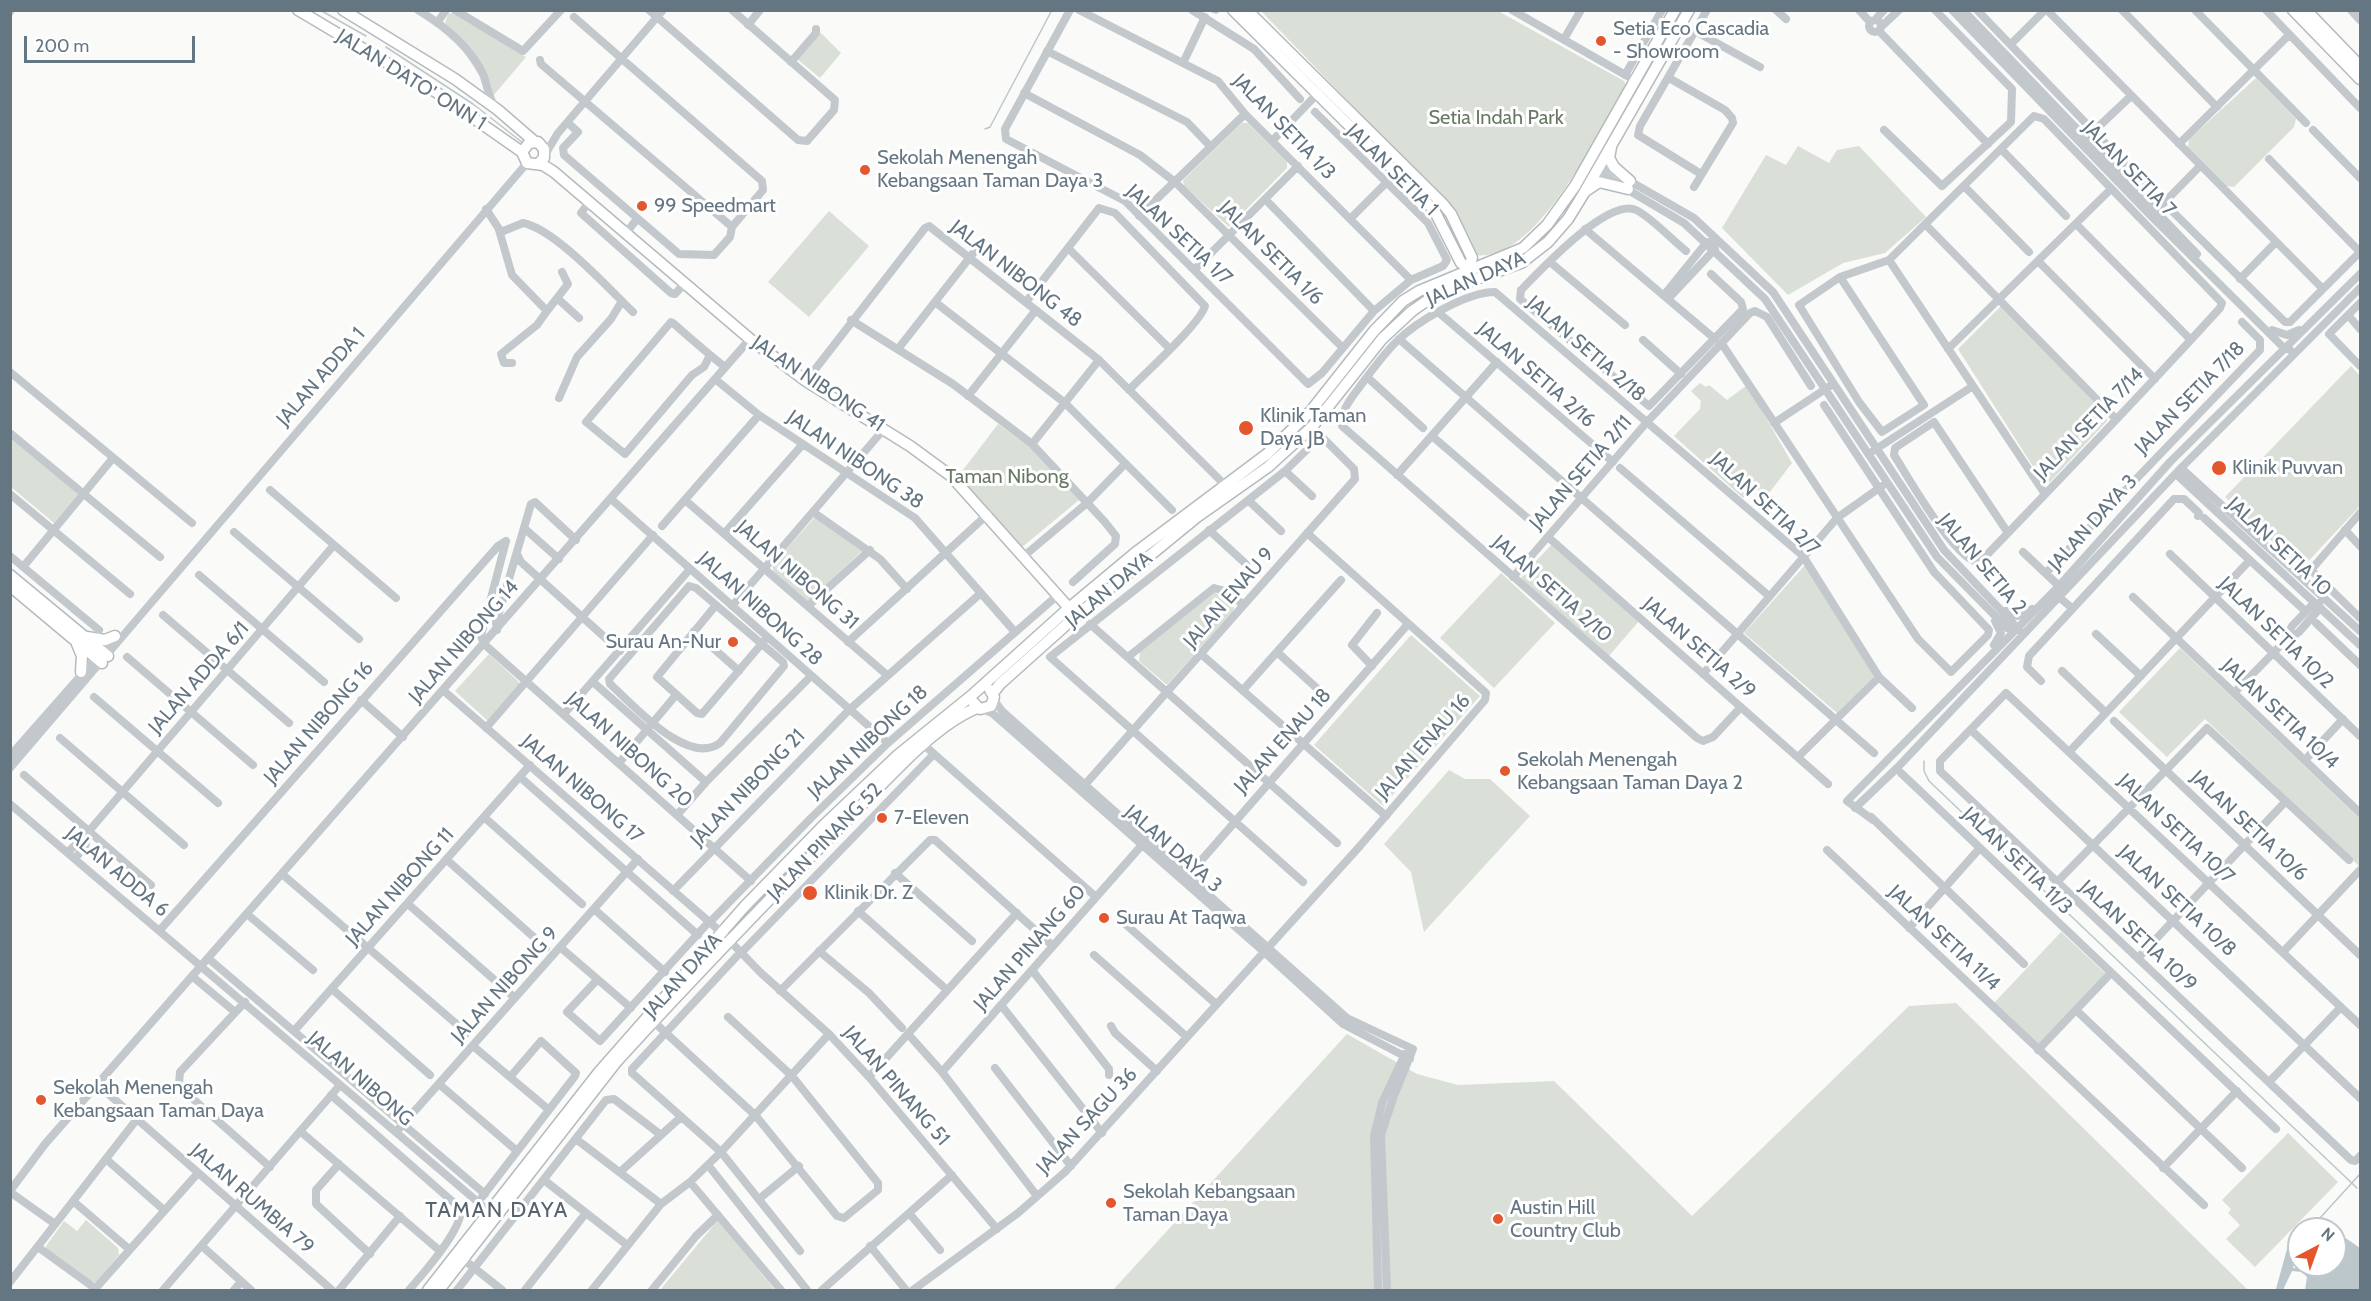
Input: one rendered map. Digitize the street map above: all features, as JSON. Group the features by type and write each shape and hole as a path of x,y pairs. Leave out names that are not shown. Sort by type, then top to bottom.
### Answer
{"main road":[{"name":"JALAN DATO' ONN 1","path":"298,10 371,51 535,158"},
{"name":"JALAN DATO' ONN 1","path":"343,10 455,79 498,110 536,142 535,158"},
{"name":"JALAN SETIA 1","path":"1234,10 1443,204 1451,214 1462,251 1461,263 1469,270"},
{"name":"JALAN DAYA","path":"994,697 1000,684 1076,616 1197,517 1268,467 1312,427 1382,339 1424,300 1521,263 1548,242 1568,219 1599,143 1675,10"},
{"path":"1580,189 1615,139 1689,10"},
{"path":"2293,10 2361,79"},
{"path":"2306,10 2361,66"},
{"name":"JALAN SETIA 1","path":"1248,11 1320,91"},
{"path":"371,51 382,32"},
{"path":"1615,139 1609,158 1629,185"},
{"path":"535,158 526,144 536,142"},
{"path":"1597,166 1599,143"},
{"name":"JALAN NIBONG 41","path":"535,158 750,339 806,381 884,429 951,476 988,514 1069,608"},
{"path":"1580,189 1599,182 1629,185"},
{"name":"JALAN DAYA","path":"438,1290 599,1072 723,939 823,826 898,755 976,691 1069,608 1225,485 1268,454 1304,419 1374,331 1403,302 1419,291 1445,279 1523,248 1580,189"},
{"path":"1445,279 1455,267 1462,251 1477,260 1496,260"},
{"path":"1438,293 1466,276 1469,270 1483,274 1502,270"},
{"path":"10,575 80,639 105,640 115,636"},
{"path":"10,586 102,657"},
{"path":"80,639 81,672"},
{"path":"986,687 994,697 991,706 981,709 973,701 976,691 986,687"},
{"name":"JALAN DAYA","path":"428,1290 617,1061 654,1022 723,939 924,745 964,713 981,709"}],"street":[{"path":"418,10 437,23 469,53 485,82 490,99 498,110"},
{"path":"437,23 446,10"},
{"path":"455,10 523,51 557,12"},
{"path":"649,10 660,14 803,142 807,141 836,107 832,97 732,10"},
{"path":"748,25 760,10"},
{"name":"JALAN SETIA 1/7","path":"1070,10 1005,129 1006,139 1125,201 1308,384 1322,374 1374,311 1411,280 1443,266 1446,260 1428,223 1387,182"},
{"name":"JALAN SETIA 1/3","path":"1079,10 1218,81 1245,114 1411,280"},
{"path":"1192,10 1254,49 1300,99"},
{"path":"1512,10 1636,81"},
{"path":"1564,39 1581,10"},
{"path":"1625,75 1662,10"},
{"path":"1701,174 1642,139 1639,130 1707,10"},
{"path":"1776,10 1786,19"},
{"path":"1859,10 1872,21"},
{"path":"1884,10 1872,21 1872,31 1881,29 1899,10"},
{"path":"1884,130 1942,186 2011,122 2012,89 1935,10"},
{"name":"JALAN SETIA 7","path":"1952,10 2287,348"},
{"name":"JALAN SETIA 7","path":"1963,10 2153,214"},
{"path":"1977,10 2156,195"},
{"path":"2011,44 2046,10 2323,289"},
{"path":"2122,10 2217,107"},
{"path":"2195,10 2306,123"},
{"path":"2266,10 2361,108"},
{"path":"2351,10 2361,20"},
{"path":"536,142 558,133 568,123 660,14"},
{"path":"568,123 578,132 564,148 564,155 679,254 714,255 730,237 732,227 764,188 762,182 574,17"},
{"path":"1183,63 1205,17"},
{"path":"790,62 816,33 816,29"},
{"path":"1881,29 1988,144"},
{"path":"1695,31 1760,67"},
{"path":"2178,144 2289,35"},
{"path":"1047,51 1187,122 1211,147"},
{"path":"540,60 541,64 732,227"},
{"path":"1669,78 1725,110 1732,118 1733,123 1694,187"},
{"path":"455,79 479,89 485,82"},
{"path":"1273,140 1320,91"},
{"name":"JALAN SETIA 1/6","path":"1024,93 1140,155 1175,182 1343,348"},
{"path":"2094,131 2131,96"},
{"path":"1315,112 1387,182 1350,218"},
{"path":"1139,216 1245,114"},
{"path":"1840,277 1924,405 1887,431 1879,432 1798,308 1801,301 1840,277 1889,260 2034,116 2044,118 2112,189 1948,349"},
{"path":"2313,130 2361,178"},
{"name":"JALAN ADDA 1","path":"10,768 102,657 486,209 558,133"},
{"path":"2001,149 2066,216"},
{"path":"2172,212 2285,322 2290,322 2360,252 2269,159"},
{"path":"1194,270 1298,166"},
{"name":"JALAN SETIA 2","path":"1597,166 1701,223 1773,292 1829,386 1872,451 1973,589"},
{"path":"2153,214 2200,166"},
{"name":"JALAN SETIA 2","path":"1629,185 1712,245 1765,299 1829,386"},
{"path":"1964,186 2029,252"},
{"name":"JALAN SETIA 7/14","path":"2008,533 1934,422 1893,451 1956,549 1976,563 2008,533 2155,379 2220,308 2222,303 2112,189"},
{"path":"1265,199 1374,311"},
{"path":"589,202 581,213 671,293 675,294 684,284"},
{"path":"1026,302 1099,208 1115,213 1205,306 1203,312 1129,390"},
{"path":"1686,251 1636,210 1624,208 1585,229 1521,290 1520,299 1650,406 1718,341 1743,309 1741,302 1711,274"},
{"path":"486,209 499,230 512,275 547,311"},
{"path":"626,233 638,219"},
{"path":"1701,223 1712,245 1734,253"},
{"path":"499,230 504,231 523,224 535,227 594,272 633,312"},
{"path":"1925,224 2000,298 2116,420"},
{"path":"2076,224 2190,340"},
{"name":"JALAN NIBONG 48","path":"806,381 926,226 931,227 1099,360 1225,485"},
{"path":"1585,229 1718,341 1918,639 1951,672 1988,635 1989,630 1934,572 1824,405"},
{"path":"2240,279 2276,242"},
{"path":"1666,297 1693,259 1712,245"},
{"path":"1666,297 1700,266 1712,245"},
{"path":"898,349 978,248"},
{"path":"1069,249 1169,348"},
{"path":"1693,259 1700,266"},
{"path":"1889,260 2045,494"},
{"path":"2038,261 2155,379"},
{"path":"1550,262 1625,325"},
{"path":"513,363 504,363 501,355 537,325 568,284 562,272"},
{"name":"JALAN DAYA 3","path":"2361,274 2170,462 2059,586 1850,799 1858,806 2060,598 2178,470 2361,288"},
{"name":"JALAN SETIA 2/18","path":"1342,426 1342,415 1367,378 1399,339 1438,312 1481,292 1495,292 1647,422"},
{"path":"557,298 579,318"},
{"path":"559,398 577,357 611,319 622,301"},
{"path":"935,302 1065,403 1172,510"},
{"path":"2361,303 2329,334 2361,366"},
{"path":"968,396 1036,310"},
{"name":"JALAN SETIA 2/11","path":"1513,577 1581,498 1616,465 1647,422 1718,341 1750,313 1755,311 1767,317 1811,386"},
{"name":"JALAN SETIA 2/16","path":"1438,312 1769,596"},
{"path":"2348,315 2361,329"},
{"path":"851,320 968,396 1032,444 1087,503 1117,540 1073,582"},
{"name":"JALAN SETIA 7/18","path":"2046,573 2261,347 2258,338 2242,322"},
{"path":"710,355 704,366 692,375 625,454 586,422 670,323 710,355 723,366"},
{"path":"2264,369 2274,349 2271,332 2288,335 2310,323"},
{"path":"2278,369 2287,348 2310,338"},
{"name":"JALAN NIBONG 14","path":"12,1187 33,1158 97,1084 541,581 715,379 723,366 750,339"},
{"path":"1399,339 1465,399 1874,753"},
{"path":"1643,340 1681,374"},
{"path":"1032,444 1099,360"},
{"path":"1397,475 1497,362"},
{"path":"704,366 723,366"},
{"path":"10,372 192,523"},
{"path":"1367,378 1423,428"},
{"name":"JALAN NIBONG 38","path":"715,379 759,415 915,518 1015,632"},
{"path":"1774,423 1829,386"},
{"path":"1872,451 1973,386"},
{"path":"2218,392 2229,403"},
{"path":"662,526 759,415"},
{"name":"JALAN SETIA 2/7","path":"1647,422 1803,556 1879,677 1912,708"},
{"name":"JALAN SETIA 2/10","path":"1342,426 1697,738 1703,741 1713,737 1741,707"},
{"name":"JALAN ENAU 9","path":"1083,787 1355,479 1354,469 1312,427"},
{"path":"732,606 884,429"},
{"path":"10,433 160,557"},
{"path":"2141,496 2166,473 2178,470 2201,433"},
{"path":"1432,436 1539,528"},
{"path":"1303,882 1050,657 1285,471 1320,437"},
{"path":"2198,489 2191,464 2205,443"},
{"path":"724,534 803,444"},
{"name":"JALAN SETIA 2","path":"1872,451 1888,482 1937,557 2013,623 2016,630"},
{"path":"23,567 114,458"},
{"path":"1024,556 1087,503 1125,464"},
{"name":"JALAN SETIA 10","path":"2178,470 2318,605 2361,643"},
{"path":"1285,471 1312,496"},
{"path":"1703,674 1837,518 1888,482"},
{"path":"2158,493 2171,483 2180,483 2198,489"},
{"name":"JALAN SETIA 10","path":"2198,489 2286,562 2360,630"},
{"path":"270,490 396,598"},
{"path":"10,494 130,594"},
{"path":"2041,681 2026,667 2029,656 2072,608 2179,498 2199,513 2301,608"},
{"name":"JALAN NIBONG 28","path":"612,499 732,606 764,641 811,676 888,743"},
{"name":"JALAN NIBONG 31","path":"685,500 887,675"},
{"path":"1248,500 1281,531"},
{"path":"497,630 496,623 531,504 535,502 576,540"},
{"path":"813,512 870,550 907,589"},
{"path":"2361,513 2311,570 2361,618"},
{"path":"848,642 947,554 988,514"},
{"path":"2137,514 2150,526"},
{"path":"524,528 559,559"},
{"path":"1209,530 1246,564"},
{"path":"2345,530 2361,546"},
{"path":"234,532 359,639"},
{"name":"JALAN ENAU 16","path":"1266,948 1386,816 1487,696 1307,533"},
{"path":"486,728 653,535"},
{"name":"JALAN SETIA 2/9","path":"1548,537 1828,784"},
{"name":"JALAN NIBONG 16","path":"160,930 361,700 498,546 506,541 482,636 484,644"},
{"name":"JALAN ADDA 6/1","path":"89,832 334,545"},
{"path":"808,606 870,550"},
{"path":"2023,552 2059,586"},
{"path":"517,554 541,581 620,651"},
{"name":"JALAN SETIA 10/2","path":"2169,554 2361,736"},
{"path":"10,556 99,630"},
{"path":"2069,752 2250,560"},
{"path":"2234,693 2283,642 2299,632 2318,605 2316,597 2291,573 2286,562"},
{"path":"564,714 690,568"},
{"path":"199,575 324,682"},
{"path":"1243,690 1341,580"},
{"path":"689,586 696,588 764,641 783,662 783,669 716,746 682,744 610,684 610,676 689,586"},
{"path":"1128,657 1214,588 1225,591 1244,605"},
{"path":"1973,589 2012,616 2027,612 2041,602"},
{"path":"1970,676 2001,638 2000,627 1973,589"},
{"name":"JALAN NIBONG 21","path":"673,891 713,847 849,710 981,593"},
{"name":"JALAN NIBONG 18","path":"597,980 567,1012 600,1041 708,924 888,743 1058,595"},
{"name":"JALAN SETIA 10/4","path":"2133,597 2361,813"},
{"path":"1977,684 2012,643 2016,630 2024,630 2030,626 2060,598 2072,608"},
{"path":"716,605 657,677 697,713 702,714 764,641"},
{"path":"2318,605 2326,607 2346,625 2360,630"},
{"path":"1372,666 1352,645 1377,613"},
{"name":"JALAN ADDA 1","path":"10,756 81,672 102,657 115,636 141,614"},
{"path":"163,615 289,723"},
{"path":"2316,623 2361,664"},
{"path":"1090,624 1337,843"},
{"name":"JALAN ENAU 18","path":"1186,877 1408,624"},
{"path":"694,631 739,671"},
{"path":"2096,634 2141,676"},
{"name":"JALAN NIBONG 20","path":"484,644 751,880"},
{"path":"1277,652 1321,692"},
{"path":"1201,654 1386,816"},
{"path":"127,657 253,765"},
{"path":"2062,671 2106,713"},
{"path":"677,815 706,782 811,676"},
{"path":"1798,757 1879,677"},
{"path":"593,682 706,782"},
{"name":"JALAN NIBONG 17","path":"444,691 638,859 708,924"},
{"name":"JALAN SETIA 10/7","path":"1971,730 2006,693 2361,1026"},
{"path":"619,763 676,695"},
{"path":"94,697 218,803"},
{"name":"JALAN DAYA 3","path":"994,697 1002,711 1142,845 1186,877"},
{"path":"361,700 403,737"},
{"name":"JALAN DAYA 3","path":"981,709 992,713 1083,787 1266,948 1339,1016"},
{"path":"2305,760 2343,719"},
{"name":"JALAN SETIA 10/6","path":"2114,721 2361,955"},
{"path":"2057,882 2207,728 2349,860"},
{"name":"JALAN SETIA 10/8","path":"1971,730 2361,1098"},
{"name":"JALAN SETIA 10/9","path":"1971,730 1940,761 1940,771 2269,1082 2358,1159"},
{"path":"60,738 184,845"},
{"path":"924,745 1096,897"},
{"name":"JALAN PINANG 52","path":"681,1117 632,1073 632,1069 843,846 933,755"},
{"name":"JALAN NIBONG 11","path":"294,1031 530,765"},
{"name":"JALAN SETIA 11/3","path":"1901,773 2276,1129"},
{"path":"24,775 151,885"},
{"path":"520,777 698,935"},
{"path":"2138,958 2286,801"},
{"name":"JALAN ADDA 6","path":"10,804 202,966"},
{"path":"1858,806 2024,964"},
{"path":"484,817 582,904"},
{"path":"68,852 89,832"},
{"path":"75,858 85,847 89,832"},
{"path":"832,835 843,846"},
{"path":"780,991 930,840 956,858 1053,946"},
{"name":"JALAN PINANG 60","path":"942,1072 1142,845"},
{"path":"1909,928 1979,849"},
{"name":"JALAN SETIA 11/4","path":"1827,850 2204,1205"},
{"name":"JALAN NIBONG 9","path":"396,1132 638,859"},
{"path":"447,860 546,948"},
{"path":"895,873 972,941"},
{"path":"282,874 467,1033"},
{"path":"2283,952 2359,875"},
{"path":"408,903 515,998"},
{"path":"594,909 665,972"},
{"path":"858,910 948,990"},
{"path":"869,1077 905,1031 948,990 1017,913"},
{"path":"247,914 313,970"},
{"path":"1124,922 1216,1004"},
{"name":"JALAN PINANG 51","path":"708,924 739,955 829,1034 869,1077 997,1228"},
{"path":"560,947 631,1008"},
{"name":"JALAN SAGU 36","path":"913,1290 997,1228 1071,1166 1266,948"},
{"path":"819,951 869,993 942,1072 1037,1196"},
{"path":"1094,955 1187,1037"},
{"path":"209,959 485,1194"},
{"name":"JALAN NIBONG","path":"202,966 493,1214"},
{"path":"1032,970 1109,1069 1109,1075"},
{"path":"2038,1050 2111,973"},
{"path":"193,977 235,1012"},
{"path":"332,989 430,1076"},
{"path":"245,1002 180,1072 178,1080 181,1088 270,1167"},
{"path":"1002,1005 1102,1133"},
{"path":"2269,1082 2341,1007"},
{"path":"2076,1010 2242,1168"},
{"path":"1339,1016 1350,1030 1379,1045 1408,1053"},
{"path":"1339,1016 1408,1053"},
{"path":"654,1022 756,1116 841,1218 879,1186 792,1076 728,1017"},
{"path":"1111,1026 1114,1033 1157,1071"},
{"path":"592,1290 661,1204 708,1166 829,1034"},
{"path":"478,1202 548,1109 576,1077 576,1073 541,1041 510,1077"},
{"path":"1379,1045 1394,1061 1394,1077"},
{"path":"472,1046 548,1109"},
{"path":"1378,1290 1374,1136 1382,1103 1408,1053"},
{"path":"1386,1290 1381,1135 1408,1053"},
{"path":"994,1068 1071,1166"},
{"name":"JALAN RUMBIA 79","path":"97,1084 332,1290"},
{"path":"439,1084 516,1151"},
{"path":"163,1290 203,1247 340,1085"},
{"path":"2163,1168 2237,1091"},
{"path":"331,1095 457,1203 462,1213 440,1251 409,1290"},
{"path":"458,1290 609,1098 661,1135"},
{"path":"620,1172 681,1117 721,1152 800,1251"},
{"path":"10,1282 137,1119"},
{"path":"300,1131 440,1251"},
{"path":"576,1139 661,1204"},
{"path":"106,1158 164,1210"},
{"path":"339,1164 316,1190 316,1204 370,1254"},
{"path":"708,1166 807,1290"},
{"path":"759,1199 799,1167"},
{"path":"38,1247 95,1290 198,1173"},
{"path":"822,1290 952,1175"},
{"path":"544,1180 627,1245"},
{"path":"690,1182 781,1290"},
{"path":"12,1187 55,1224"},
{"path":"73,1201 129,1249"},
{"path":"525,1290 586,1213"},
{"path":"909,1213 940,1250"},
{"path":"652,1290 696,1236 718,1215"},
{"path":"339,1290 400,1216"},
{"path":"870,1246 906,1290"},
{"path":"203,1247 250,1290"},
{"path":"463,1259 501,1290"},
{"path":"234,1290 241,1282"}],"green space":[{"name":"Setia Indah Park","path":"1261,11 1498,11 1624,81 1626,86 1582,162 1543,217 1521,239 1498,252 1475,255 1453,210"},
{"path":"453,13 526,57 493,96 445,23 448,14"},
{"path":"821,33 841,53 820,78 797,59"},
{"path":"2256,78 2296,119 2294,127 2234,187 2226,186 2188,147 2189,139"},
{"path":"1242,123 1248,123 1287,161 1287,168 1229,227 1184,186 1183,180"},
{"path":"1798,146 1829,163 1837,150 1859,146 1926,217 1885,253 1843,263 1788,295 1722,228 1766,155 1786,165"},
{"path":"829,211 869,246 809,317 768,282"},
{"path":"2002,305 2106,415 2107,421 2049,483 2043,482 1958,349"},
{"path":"2351,366 2360,376 2360,506 2301,569 2225,497"},
{"path":"1700,383 1706,387 1709,385 1727,400 1747,385 1792,463 1766,497 1753,487 1743,498 1674,436 1700,409 1701,401 1691,391"},
{"name":"Taman Nibong","path":"998,424 1031,448 1079,500 1021,548 957,478"},
{"path":"10,438 78,494 54,523 11,487"},
{"path":"815,517 862,551 807,602 774,572 772,565"},
{"path":"1551,545 1639,621 1609,656 1522,580 1522,576"},
{"path":"1805,565 1875,675 1837,713 1744,633"},
{"path":"1501,573 1555,623 1494,688 1440,638"},
{"path":"1214,593 1221,594 1234,608 1233,611 1167,685 1139,661 1140,652"},
{"path":"1411,635 1480,696 1383,806 1314,745"},
{"path":"2180,648 2360,819 2359,866 2205,719 2167,757 2119,712"},
{"path":"489,654 521,684 488,721 455,691"},
{"path":"1449,770 1465,779 1490,779 1530,816 1424,932 1411,872 1384,844"},
{"path":"2061,932 2106,974 2038,1046 1993,1004"},
{"path":"1956,1003 2248,1290 1113,1290 1347,1034 1417,1074 1458,1085 1554,1081 1692,1216 1909,1006"},
{"path":"2288,1133 2338,1182 2304,1217 2287,1217 2287,1234 2255,1267 2226,1239 2240,1225 2228,1213 2231,1209 2222,1200"},
{"path":"86,1220 118,1248 119,1255 96,1282 90,1282 46,1251 46,1246 64,1221 77,1231"},
{"path":"718,1220 775,1290 660,1290"}],"shaded area":[{"path":"2347,1239 2360,1248 2360,1290 2305,1290 2307,1277 2347,1277"},
{"path":"2287,1249 2287,1277 2289,1277 2283,1290 2276,1289"}],"waterway":[{"path":"320,10 366,36"},
{"path":"985,129 990,127 1052,10"},
{"path":"1207,10 1216,13 1221,10"},
{"path":"386,47 473,104 523,143"},
{"path":"1924,761 1924,771 1929,781 2357,1188"},
{"path":"2321,1217 2360,1174"}],"place":[{"name":"Setia Eco Cascadia - Showroom","path":"1601,41"},
{"name":"Sekolah Menengah Kebangsaan Taman Daya 3","path":"865,170"},
{"name":"99 Speedmart","path":"642,206"},
{"name":"Klinik Taman Daya JB","path":"1246,428"},
{"name":"Klinik Puvvan","path":"2219,468"},
{"name":"Surau An-Nur","path":"733,642"},
{"name":"Sekolah Menengah Kebangsaan Taman Daya 2","path":"1505,771"},
{"name":"7-Eleven","path":"882,818"},
{"name":"Klinik Dr. Z","path":"810,893"},
{"name":"Surau At Taqwa","path":"1104,918"},
{"name":"Sekolah Menengah Kebangsaan Taman Daya","path":"41,1100"},
{"name":"Sekolah Kebangsaan Taman Daya","path":"1111,1203"},
{"name":"Austin Hill Country Club","path":"1498,1219"}],"district":[{"name":"TAMAN DAYA","path":"497,1211"}]}
